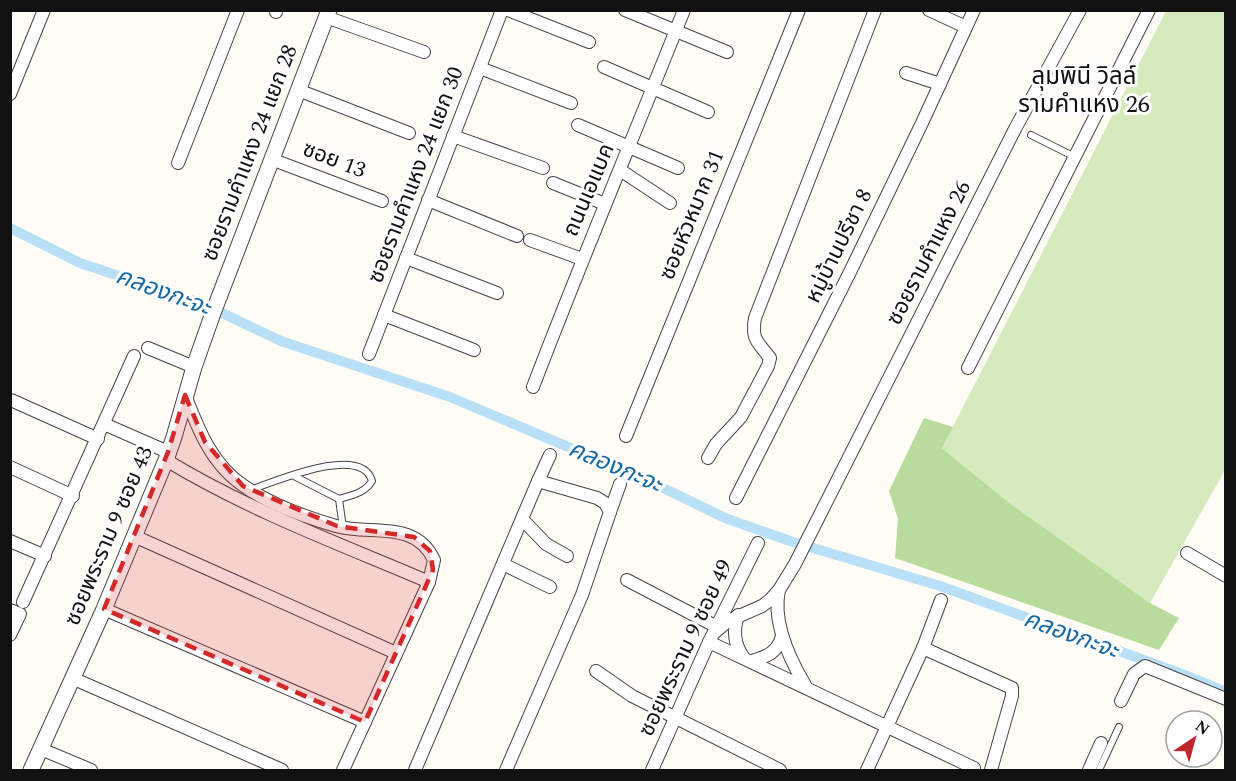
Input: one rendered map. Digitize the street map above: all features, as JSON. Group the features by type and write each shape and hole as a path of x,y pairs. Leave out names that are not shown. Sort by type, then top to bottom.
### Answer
{"street":[{"path":"10,94 44,10"},
{"path":"178,163 238,10"},
{"name":"ซอยรามคำแหง 24 แยก 30","path":"369,354 502,10"},
{"path":"508,10 589,42"},
{"path":"625,10 727,52"},
{"name":"ถนนเอแบค","path":"533,387 582,259 654,88 684,10"},
{"name":"ซอยหัวหมาก 31","path":"626,436 799,10"},
{"path":"708,458 716,444 741,417 768,366 770,358 754,338 754,318 874,10"},
{"path":"929,10 966,27"},
{"name":"หมู่บ้านปรีชา 8","path":"735,498 849,273 974,10"},
{"name":"ซอยรามคำแหง 26","path":"779,590 819,518 1016,127 1080,10"},
{"path":"968,368 1149,10"},
{"path":"328,14 424,52"},
{"name":"ซอยรามคำแหง 24 แยก 28","path":"213,312 328,14"},
{"path":"604,67 708,111"},
{"path":"480,68 570,103"},
{"path":"906,73 940,84"},
{"path":"298,90 409,133"},
{"path":"578,125 678,168"},
{"path":"453,136 543,168"},
{"name":"ซอย 13","path":"271,159 382,201"},
{"path":"620,170 670,203"},
{"path":"553,183 605,204"},
{"path":"428,200 517,236"},
{"path":"530,240 582,259"},
{"path":"406,258 497,293"},
{"name":"ซอยพระราม 9 ซอย 43","path":"31,771 104,609 167,456 213,312"},
{"path":"384,315 474,350"},
{"path":"148,348 194,367"},
{"path":"10,635 18,609 73,496 134,356"},
{"path":"185,395 205,442 229,473 250,490 294,512 343,528 384,530 414,537 424,544 434,560 429,582 343,771"},
{"path":"11,400 98,439"},
{"path":"104,424 167,456 220,490 296,526 429,582"},
{"path":"415,771 550,454"},
{"path":"10,467 73,496"},
{"path":"220,490 229,473"},
{"path":"538,481 597,498 605,503 610,512"},
{"path":"506,771 582,595 620,484"},
{"path":"522,519 546,544 567,556"},
{"path":"338,543 343,528"},
{"path":"134,536 396,653"},
{"path":"10,542 45,556"},
{"name":"ซอยพระราม 9 ซอย 49","path":"652,771 758,543"},
{"path":"1186,553 1226,576"},
{"path":"503,564 550,587"},
{"path":"627,580 714,634 748,660 974,768"},
{"path":"714,634 738,615 762,606 779,590"},
{"path":"779,590 777,606 782,636 796,670 806,686"},
{"path":"867,771 923,648 941,600"},
{"path":"104,609 365,722"},
{"path":"738,615 735,636 739,651 748,660 761,659 774,652 782,636"},
{"path":"923,648 1012,688 1012,696 991,771"},
{"path":"1121,701 1134,674 1145,666 1226,699"},
{"path":"596,671 632,696 780,771"},
{"path":"72,678 282,771"},
{"path":"1089,771 1101,743"},
{"path":"41,749 91,771"}],"lane":[{"path":"1031,135 1075,157"},
{"path":"250,490 328,465 340,464 354,465 370,474 372,481 362,492 339,498 294,476"},
{"path":"339,498 343,528"},
{"path":"1099,771 1119,727"}],"highlighted area":[{"path":"185,395 205,442 243,486 337,526 414,537 430,551 433,570 365,722 104,609 168,452"}],"green space":[{"path":"1166,11 1225,11 1225,470 1150,603 1008,502 942,448"},
{"path":"924,418 953,427 942,448 1008,502 1150,603 1179,618 1159,650 895,558 898,519 889,491"}],"waterway":[{"name":"คลองกะจะ","path":"10,228 80,263 201,303 281,341 450,397 651,482 725,518 790,541 940,586 1226,692"}],"district":[{"name":"ลุมพินี วิลล์ รามคำแหง 26","path":"1084,91"}]}
